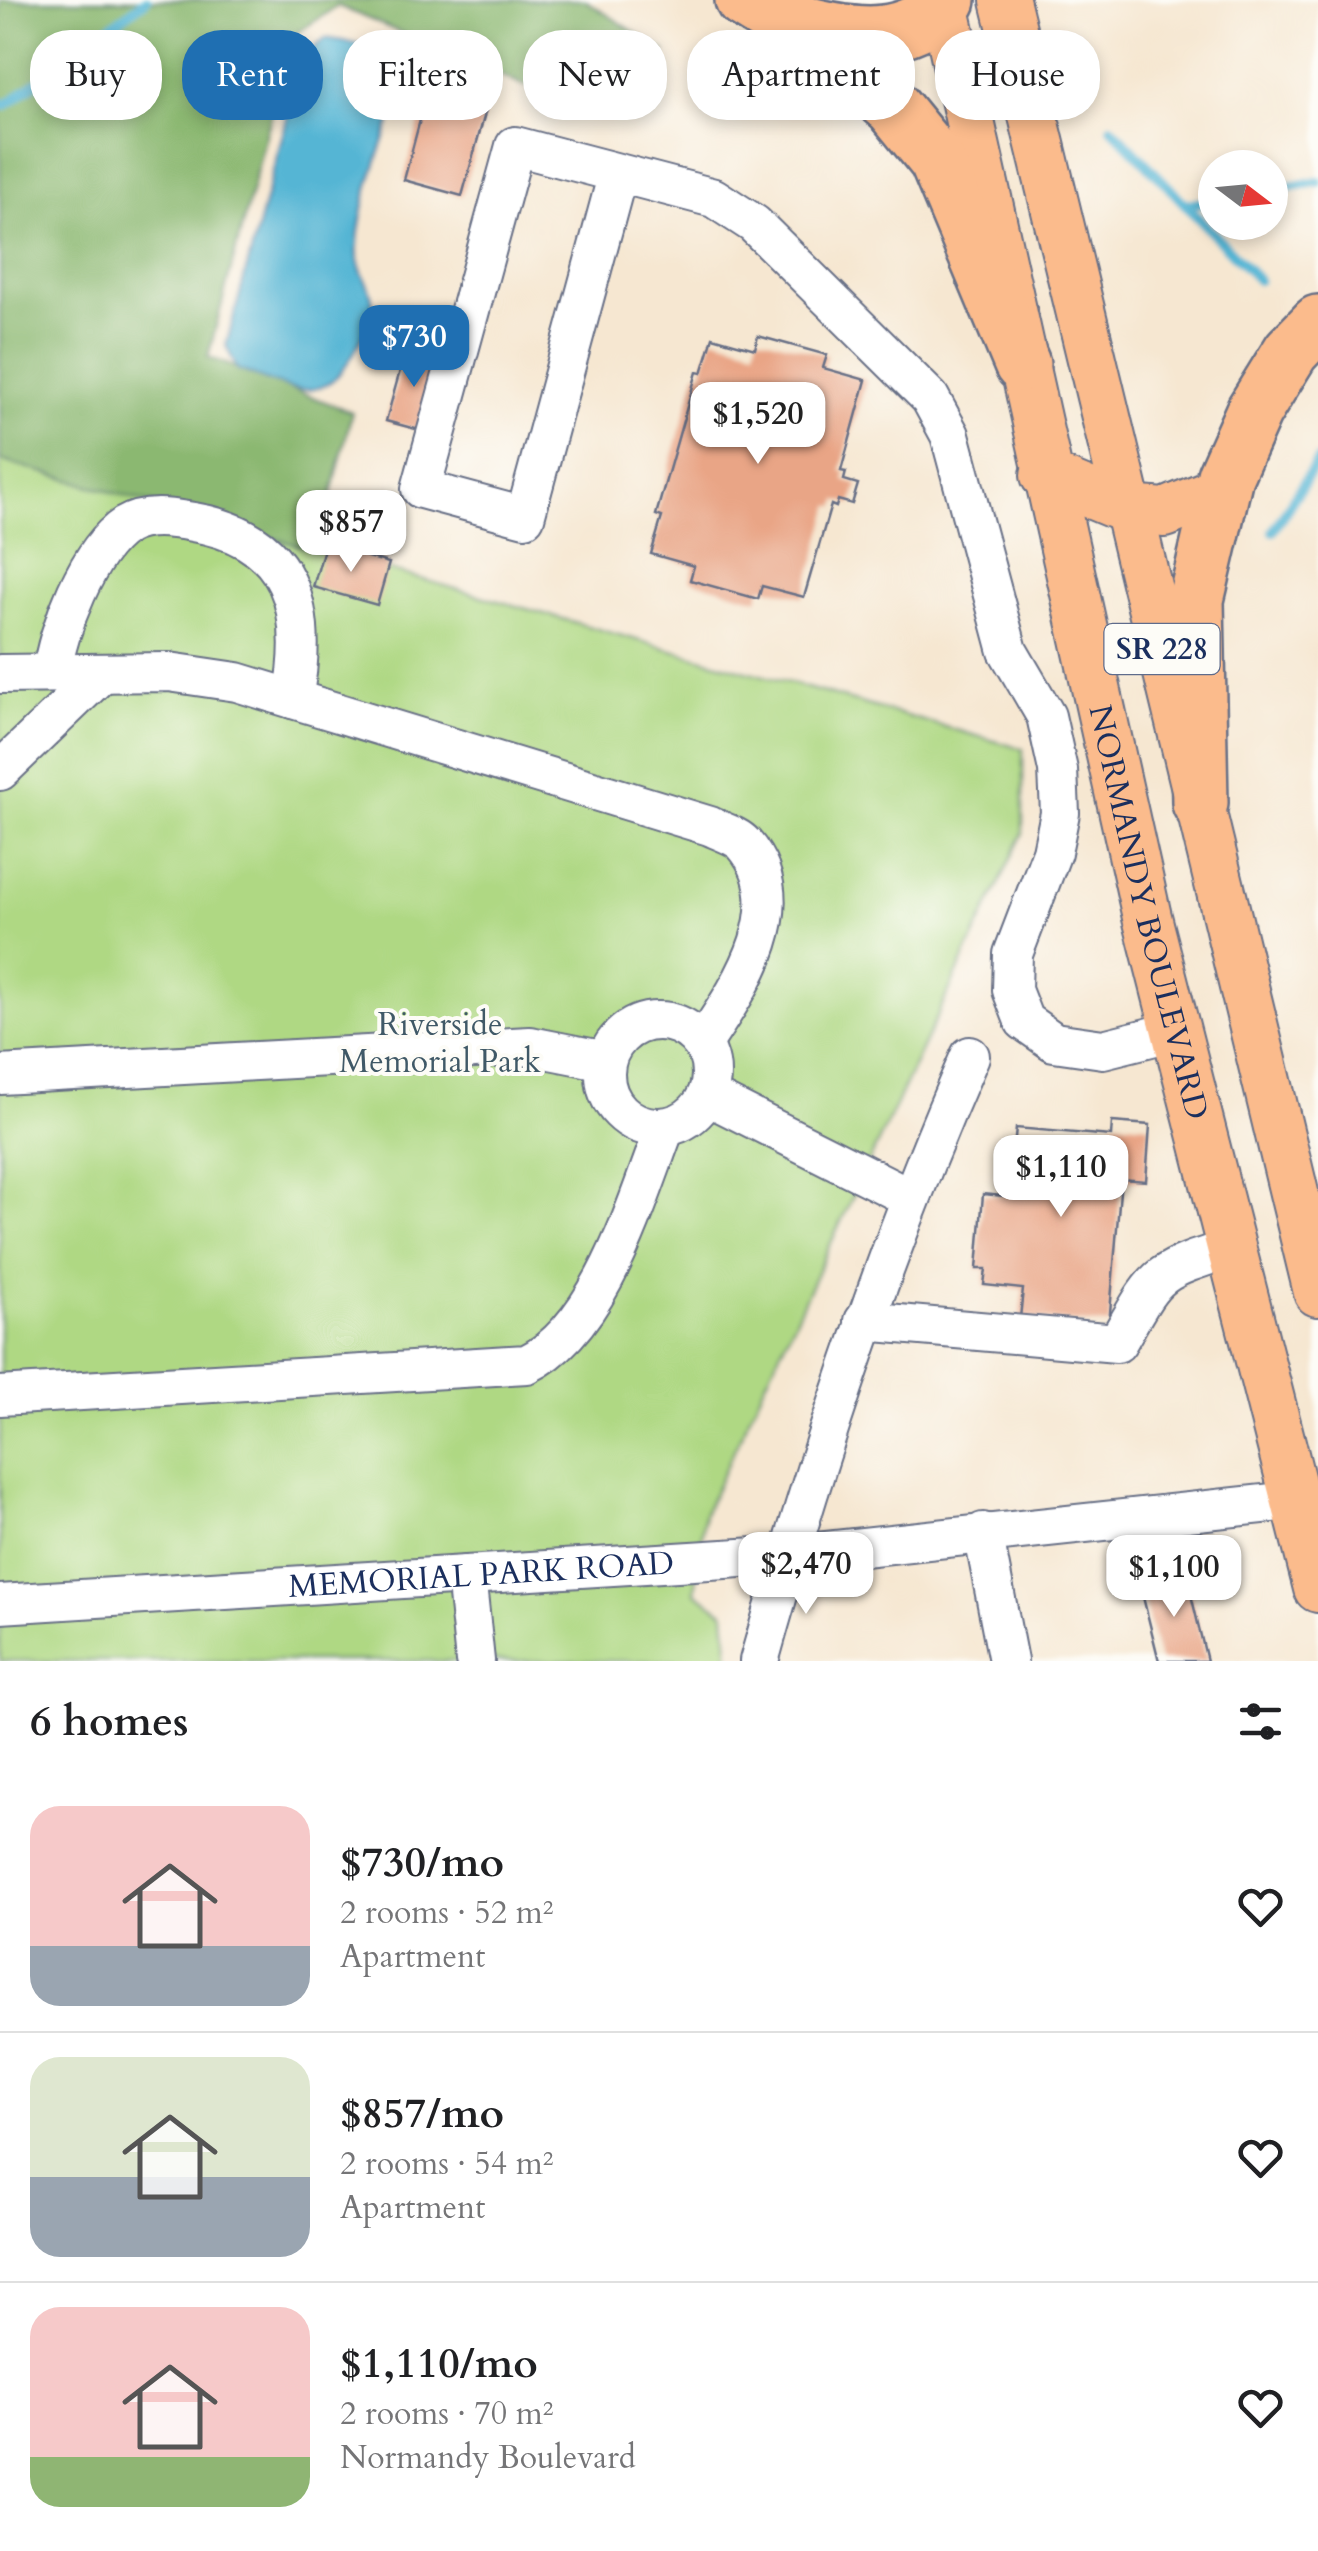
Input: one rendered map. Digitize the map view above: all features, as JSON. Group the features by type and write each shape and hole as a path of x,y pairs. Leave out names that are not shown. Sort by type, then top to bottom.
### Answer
{"highway":[{"path":"756,7 836,32 875,35 913,30 945,2"},
{"path":"756,7 833,56 894,106 938,160 1022,364"},
{"path":"1200,804 1196,600 1222,489 1254,410 1290,350 1318,323"}],"main road":[{"name":"SR 228","path":"1005,0 1200,804 1311,1230 1318,1292"},
{"name":"NORMANDY BOULEVARD","path":"945,2 1046,475 1175,1031 1232,1248 1308,1500 1318,1588"},
{"path":"1046,475 1128,510 1166,513 1222,489"}],"street":[{"path":"618,173 525,518 420,489 516,146 714,198 754,224 930,398 950,435 1008,652 1046,716 1058,770 1060,813 1052,852 1013,954 1012,990 1024,1022 1054,1042 1103,1048 1175,1031"},
{"path":"52,674 55,643 98,552 127,525 162,517 211,525 258,545 278,564 297,606 302,654 294,699"},
{"path":"0,771 102,673"},
{"path":"0,674 201,674 710,826 743,842 766,896 763,926 735,995 703,1043"},
{"path":"657,1020 690,1030 703,1043 710,1060 708,1096 683,1122 665,1128 631,1121 618,1110 605,1078 606,1060 625,1032 657,1020"},
{"path":"0,1075 530,1046 606,1060"},
{"path":"759,1661 864,1321 909,1197 970,1056"},
{"path":"708,1096 909,1197"},
{"path":"0,1396 527,1364 565,1340 585,1310 624,1234 665,1128"},
{"path":"864,1321 1117,1343 1154,1280 1169,1268 1232,1248"},
{"name":"MEMORIAL PARK ROAD","path":"0,1604 789,1555 1308,1500"},
{"path":"982,1532 1008,1661"},
{"path":"466,1575 474,1661"}],"green space":[{"path":"0,0 585,0 631,30 523,30 523,85 503,76 503,30 394,30 338,6 301,30 182,30 182,120 270,120 208,357 352,412 318,551 0,460"},
{"name":"Riverside Memorial Park","path":"0,460 1023,749 1023,833 704,1514 695,1592 725,1613 729,1661 0,1661"}],"water":[{"path":"323,40 343,42 343,120 391,120 359,232 358,258 371,294 371,321 345,367 332,381 305,390 237,369 226,346 287,120 323,120"}],"building":[{"path":"420,120 483,120 462,196 404,180"},
{"path":"758,336 827,355 823,368 866,380 841,471 846,472 844,480 858,484 852,504 838,500 836,507 831,505 804,597 762,586 758,599 690,580 694,566 651,554 662,517 656,515 697,372 702,373 713,337 755,349"},
{"path":"406,349 442,359 423,431 386,421"},
{"path":"325,545 389,563 377,605 313,587"},
{"path":"1112,1122 1150,1125 1146,1181 1121,1179 1109,1325 1020,1318 1023,1289 984,1285 986,1269 977,1269 983,1194 1003,1196 1007,1147 1014,1148 1016,1128 1111,1136"},
{"path":"1186,1574 1207,1661 1159,1661 1140,1585"}],"waterway":[{"path":"0,103 6,105 146,0"},
{"path":"1111,127 1258,280"},
{"path":"1288,187 1318,182"},
{"path":"1186,205 1198,203"},
{"path":"1273,531 1318,460"}]}
